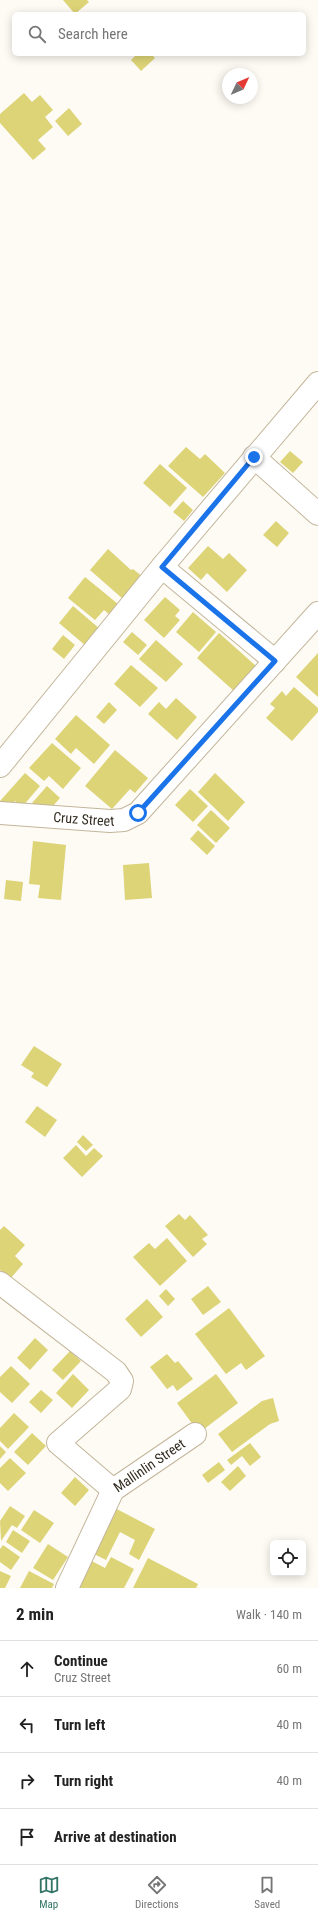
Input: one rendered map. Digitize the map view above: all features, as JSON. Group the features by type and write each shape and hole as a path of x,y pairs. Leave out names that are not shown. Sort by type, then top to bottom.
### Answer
{"street":[{"path":"0,766 162,567 318,383"},
{"path":"254,457 318,514"},
{"path":"162,567 275,661"},
{"name":"Cruz Street","path":"0,813 110,821 124,820 138,813 318,613"},
{"path":"0,1283 116,1372 122,1381 120,1389 58,1443 113,1490"},
{"name":"Mallinlin Street","path":"67,1588 113,1490 194,1434"}],"building":[{"path":"63,0 87,0 89,2 77,12 73,12"},
{"path":"135,56 153,56 155,58 141,71 131,60"},
{"path":"24,93 32,102 40,95 53,110 45,117 53,127 38,140 46,149 33,160 0,123 0,114"},
{"path":"69,108 82,124 68,136 55,121"},
{"path":"186,447 200,459 205,454 225,473 203,497 168,466"},
{"path":"290,451 303,462 293,473 280,462"},
{"path":"160,464 187,488 170,507 143,483"},
{"path":"183,501 193,510 184,521 173,512"},
{"path":"276,521 289,533 277,547 263,535"},
{"path":"208,546 223,559 229,553 247,570 227,592 207,573 201,580 188,568"},
{"path":"108,549 131,570 133,569 143,577 123,599 90,570"},
{"path":"85,577 118,604 110,615 104,610 95,620 68,598"},
{"path":"165,597 180,610 175,616 180,620 164,638 144,620"},
{"path":"73,606 100,629 86,646 59,623"},
{"path":"193,612 216,632 199,652 176,632"},
{"path":"132,632 147,645 138,655 123,642"},
{"path":"219,633 256,666 234,691 197,658"},
{"path":"63,635 75,645 64,659 52,649"},
{"path":"156,640 183,664 166,682 139,659"},
{"path":"318,653 318,697 296,677"},
{"path":"131,665 158,688 140,707 114,684"},
{"path":"294,687 318,708 318,712 292,741 266,718 275,708 270,704 282,691 286,696"},
{"path":"176,698 197,717 177,740 148,714 159,702 166,709"},
{"path":"109,702 117,710 104,724 96,717"},
{"path":"76,715 110,745 94,764 76,748 71,754 55,739"},
{"path":"52,743 81,768 63,789 49,776 44,781 29,768"},
{"path":"115,750 148,778 135,793 130,789 112,809 85,786"},
{"path":"25,773 40,786 22,807 15,801 9,808 0,801"},
{"path":"215,773 245,802 228,821 198,792"},
{"path":"47,786 60,798 45,815 32,803"},
{"path":"190,789 208,806 193,822 175,805"},
{"path":"211,810 230,828 216,843 197,825"},
{"path":"198,830 215,846 207,855 190,839"},
{"path":"33,841 66,845 61,900 38,898 40,885 29,884"},
{"path":"149,863 152,898 125,900 123,865"},
{"path":"6,880 23,882 21,901 4,899"},
{"path":"34,1046 62,1064 47,1087 31,1077 34,1073 21,1065"},
{"path":"37,1106 57,1120 45,1137 25,1122"},
{"path":"83,1135 93,1145 86,1151 77,1142"},
{"path":"76,1145 86,1156 94,1148 103,1156 82,1177 63,1158"},
{"path":"179,1214 185,1220 190,1215 208,1235 202,1239 207,1244 193,1257 165,1226"},
{"path":"4,1226 25,1245 15,1256 23,1264 10,1279 0,1270 0,1230"},
{"path":"167,1238 187,1261 160,1286 133,1257 149,1243 155,1249"},
{"path":"208,1286 221,1302 203,1315 191,1299"},
{"path":"166,1289 175,1299 168,1306 159,1296"},
{"path":"147,1299 163,1317 141,1337 125,1319"},
{"path":"229,1308 265,1356 246,1370 241,1363 226,1374 195,1334"},
{"path":"35,1338 48,1350 30,1370 17,1358"},
{"path":"70,1351 81,1361 63,1380 52,1370"},
{"path":"167,1354 175,1363 178,1361 193,1379 177,1391 173,1385 167,1389 150,1367"},
{"path":"11,1366 30,1384 12,1403 0,1392 0,1377"},
{"path":"73,1374 89,1390 72,1408 56,1393"},
{"path":"216,1374 238,1403 199,1433 177,1403"},
{"path":"41,1390 53,1400 41,1413 29,1402"},
{"path":"273,1398 279,1421 270,1424 232,1452 218,1434 262,1401"},
{"path":"14,1413 29,1427 8,1449 0,1441 0,1428"},
{"path":"32,1433 46,1446 28,1465 14,1452"},
{"path":"250,1443 261,1457 250,1466 242,1456 231,1465 227,1460"},
{"path":"0,1446 6,1452 0,1459"},
{"path":"10,1458 26,1473 8,1491 0,1483 0,1468"},
{"path":"219,1462 225,1470 208,1483 202,1475"},
{"path":"238,1466 246,1476 230,1491 221,1482"},
{"path":"75,1477 89,1490 75,1506 61,1493"},
{"path":"10,1506 25,1516 17,1528 12,1525 1,1541 0,1521"},
{"path":"111,1506 155,1529 139,1560 129,1554 135,1540 120,1532 106,1560 88,1551"},
{"path":"34,1510 54,1523 40,1543 21,1530"},
{"path":"13,1530 30,1541 22,1553 6,1542"},
{"path":"48,1544 68,1557 53,1580 33,1568"},
{"path":"3,1545 20,1557 11,1570 0,1562 0,1549"},
{"path":"111,1557 134,1569 124,1588 71,1588 86,1558 105,1568"},
{"path":"148,1558 198,1584 196,1588 133,1588"},
{"path":"0,1571 11,1576 5,1588 0,1588"},
{"path":"29,1571 54,1584 52,1588 20,1588"}],"route":[{"path":"138,813 275,661 162,567 254,457"}]}
